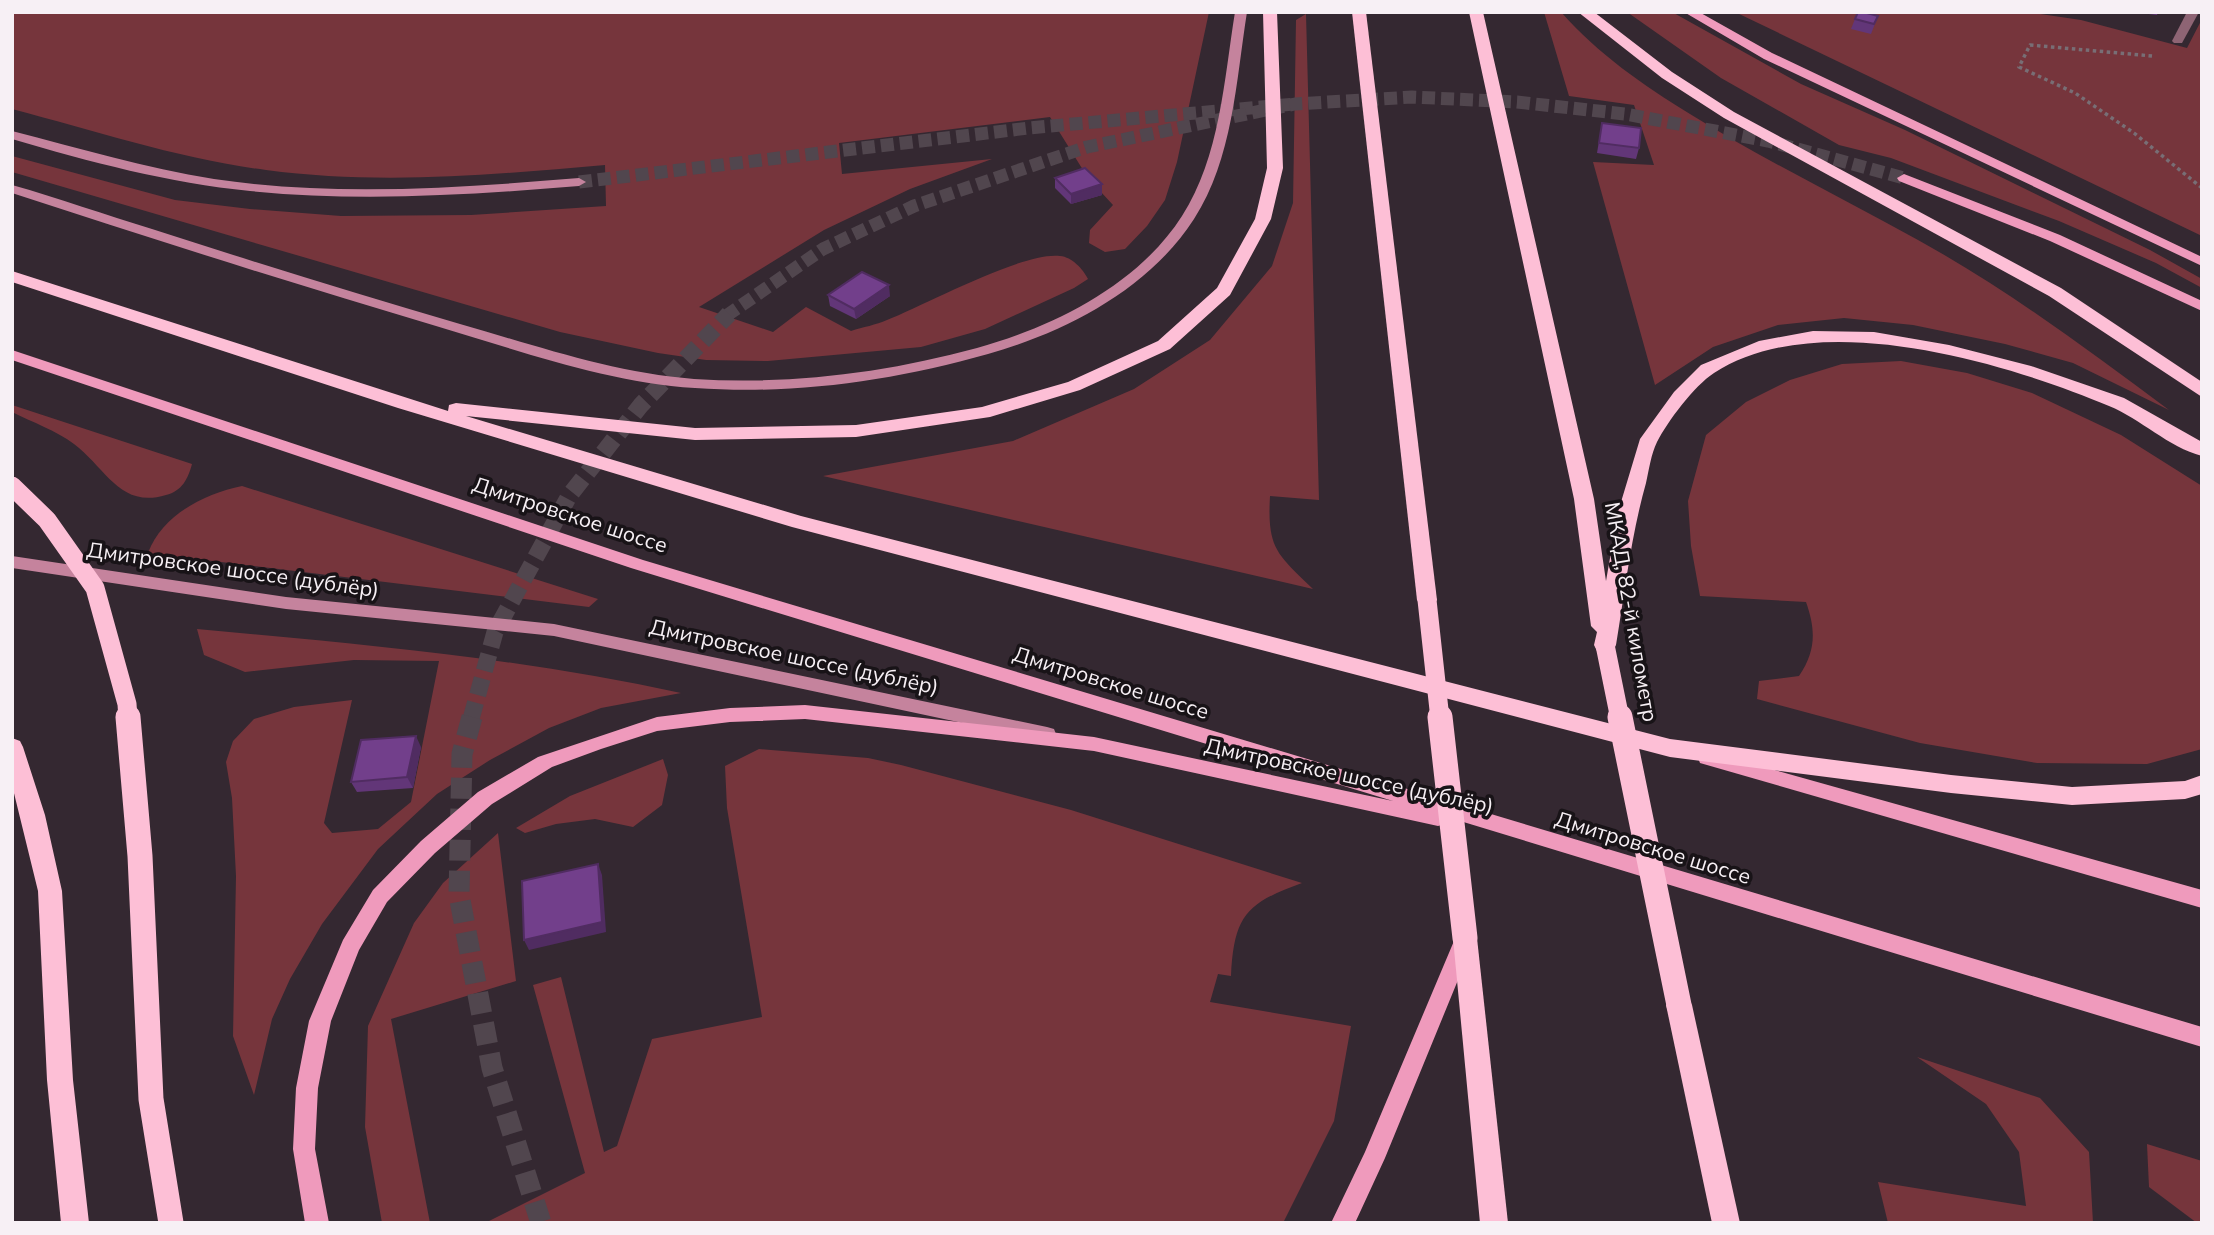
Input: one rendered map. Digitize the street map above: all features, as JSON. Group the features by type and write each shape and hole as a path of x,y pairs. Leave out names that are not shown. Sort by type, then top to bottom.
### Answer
{"highway":[{"path":"405,404 695,434 856,431 983,413 1074,386 1164,345 1224,291 1263,219 1275,168 1270,12"},
{"path":"1359,12 1465,938 1494,1223"},
{"name":"МКАД, 82-й километр","path":"1476,12 1584,499 1605,645 1726,1223"},
{"path":"1585,12 1667,75 1729,115 2055,292 2202,391"},
{"path":"12,276 405,404 799,522 1671,748 1937,782 2072,796 2185,790 2202,784"},
{"path":"1605,645 1628,512 1647,443 1680,396 1707,369 1759,346 1813,336 1838,336 1874,337 1949,349 2025,370 2118,402 2202,450"},
{"path":"12,486 47,520 95,588 127,705 141,870 151,1099 171,1223"},
{"path":"12,747 33,815 50,891 60,1080 75,1223"}],"main road":[{"path":"12,189 411,315 585,366 648,379 715,385 781,386 903,372 1019,340 1070,316 1140,271 1171,240 1188,218 1206,184 1218,141 1241,12"},
{"path":"1690,12 1768,56 2202,262"},
{"path":"12,135 136,168 280,190 418,193 579,182"},
{"path":"1904,178 2091,253 2202,307"},
{"name":"Дмитровское шоссе","path":"12,355 637,564 1559,845 2202,1037"},
{"name":"Дмитровское шоссе (дублёр)","path":"12,562 286,603 554,630 1559,845"},
{"path":"317,1223 304,1149 307,1088 320,1021 350,946 380,896 428,847 485,798 545,762 596,743 657,724 730,715 805,712 1094,744"},
{"path":"1671,748 2202,899"},
{"path":"1343,1223 1374,1158 1465,938"}],"lane":[{"path":"2178,41 2193,12"}],"path":[{"path":"2178,41 2178,53 2152,56 2030,45 2019,67 2075,93 2134,133 2202,188"}],"shaded area":[{"path":"12,12 1209,12 1177,162 1165,200 1147,226 1125,249 1105,252 1089,243 1090,230 1113,205 1088,178 1050,117 839,143 842,174 992,159 910,189 824,230 699,307 773,332 806,307 851,331 883,322 999,270 1044,257 1060,256 1073,261 1088,279 985,329 921,347 768,361 706,360 658,353 560,332 12,172 12,156 175,200 341,216 471,215 606,206 605,165 436,177 308,175 202,159 12,109"},
{"path":"1544,12 1561,12 1590,42 1622,68 1690,114 1983,279 2169,410 2073,363 2005,344 1913,325 1844,318 1778,325 1713,347 1655,385 1593,162 1654,165 1634,105 1569,96"},
{"path":"1627,12 1672,12 1801,84 1905,130 2150,250 2202,279 2202,288 2156,263 2059,221 1891,158 1839,145 1721,78"},
{"path":"1735,12 2027,12 2081,20 2187,48 2202,19 2202,236"},
{"path":"1306,14 1319,500 1270,496 1270,528 1283,558 1313,589 823,476 1013,441 1134,389 1210,340 1272,266 1293,203 1296,20"},
{"path":"1901,361 1967,373 2032,393 2121,435 2202,486 2202,749 2147,764 2037,763 1920,743 1757,699 1759,681 1799,676 1809,658 1813,640 1812,622 1806,602 1700,596 1691,546 1688,501 1706,435 1746,402 1790,380 1842,364"},
{"path":"12,405 192,464 184,484 172,493 150,498 137,496 115,484 67,439 12,412"},
{"path":"242,486 598,599 589,607 148,553 163,528 186,508 213,494"},
{"path":"197,629 501,661 681,693 601,708 549,728 490,760 437,794 378,849 322,924 290,979 272,1019 254,1095 233,1036 236,876 232,798 226,762 233,741 254,719 294,707 352,700 324,823 332,833 378,829 411,802 439,661 354,660 245,672 204,655"},
{"path":"759,749 868,758 901,765 1071,810 1302,883 1268,897 1247,914 1236,939 1231,976 1218,974 1210,1002 1351,1026 1334,1121 1283,1223 485,1223 585,1173 533,985 561,977 604,1152 617,1146 652,1039 762,1017 727,808 725,766"},
{"path":"663,759 668,775 662,805 633,827 595,819 556,824 525,833 516,828 570,796"},
{"path":"498,833 516,981 391,1019 430,1223 382,1223 365,1127 368,1026 414,923 443,883"},
{"path":"1917,1057 2040,1098 2089,1152 2093,1223 1888,1223 1878,1182 2026,1206 2019,1152 1986,1104"},
{"path":"2147,1144 2202,1161 2202,1223 2197,1223 2149,1187"}],"building":[{"path":"1858,12 1878,16 1874,24 1855,19"},
{"path":"1602,123 1641,128 1639,148 1599,143"},
{"path":"1085,168 1102,184 1071,194 1055,178"},
{"path":"862,272 889,285 854,309 828,295"},
{"path":"416,736 407,777 351,782 361,740"},
{"path":"598,864 602,922 524,940 522,881"}],"tunnel":[{"path":"726,316 823,249 914,206 1087,147 1295,104 1412,97 1517,102 1625,114 1768,141 1904,178"},
{"path":"579,182 1029,128 1295,104"},
{"path":"471,719 495,632 569,496 641,405 729,314"},
{"path":"472,717 462,754 459,895 492,1068 541,1223"}]}
